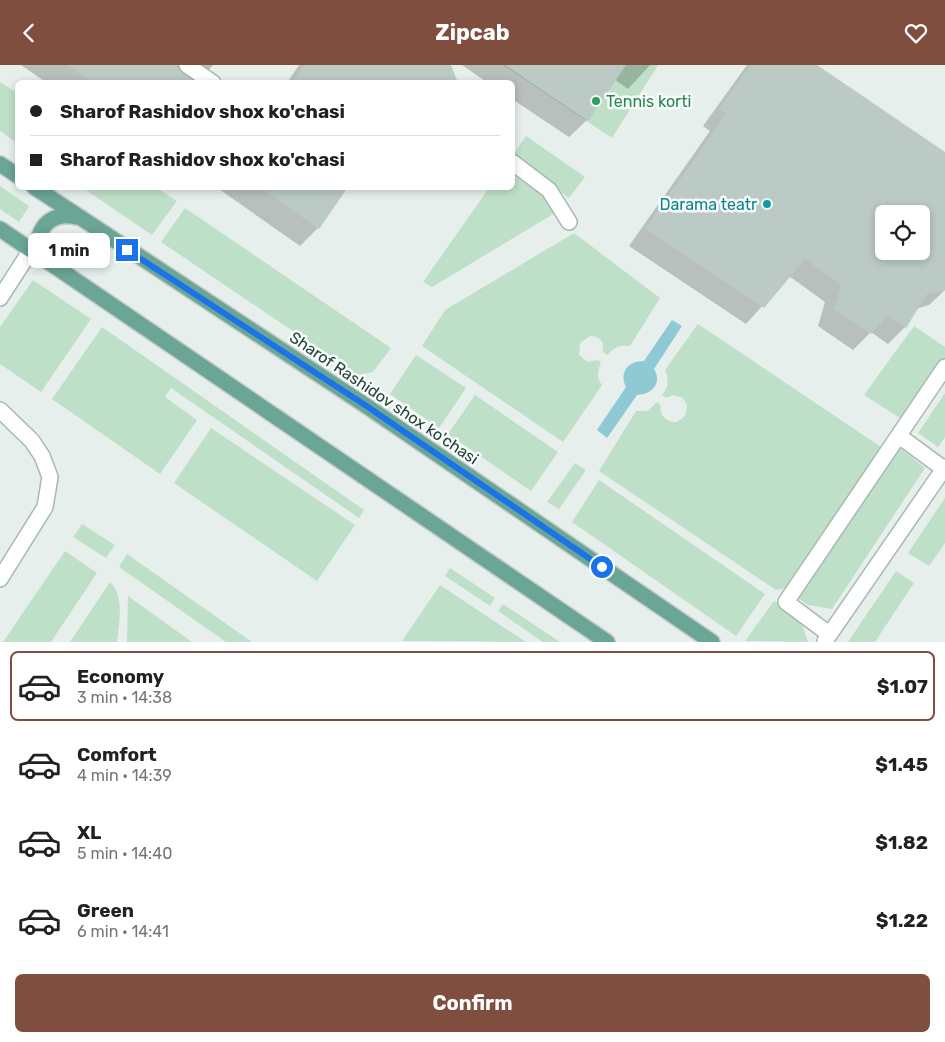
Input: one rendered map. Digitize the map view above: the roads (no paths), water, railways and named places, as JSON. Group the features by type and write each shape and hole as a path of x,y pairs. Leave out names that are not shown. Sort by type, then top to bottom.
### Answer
{"main road":[{"path":"0,164 15,174"},
{"name":"Sharof Rashidov shox ko'chasi","path":"38,190 365,405 712,642"},
{"path":"51,264 41,252 39,245 39,237 46,223 60,216 75,217 82,220"},
{"path":"0,229 607,642"}],"street":[{"path":"187,65 209,80"},
{"path":"515,164 550,190 569,222"},
{"path":"0,298 31,250"},
{"path":"899,436 944,468 826,638 786,602 945,367"},
{"path":"0,410 32,441 42,456 50,477 46,507 0,579"}],"water":[{"path":"672,320 682,326 654,369 657,379 654,387 647,393 637,395 607,438 597,430 626,387 624,372 626,368 633,363 644,361"}],"place":[{"name":"Tennis korti","path":"596,101"},
{"name":"Darama teatr","path":"767,204"}]}
